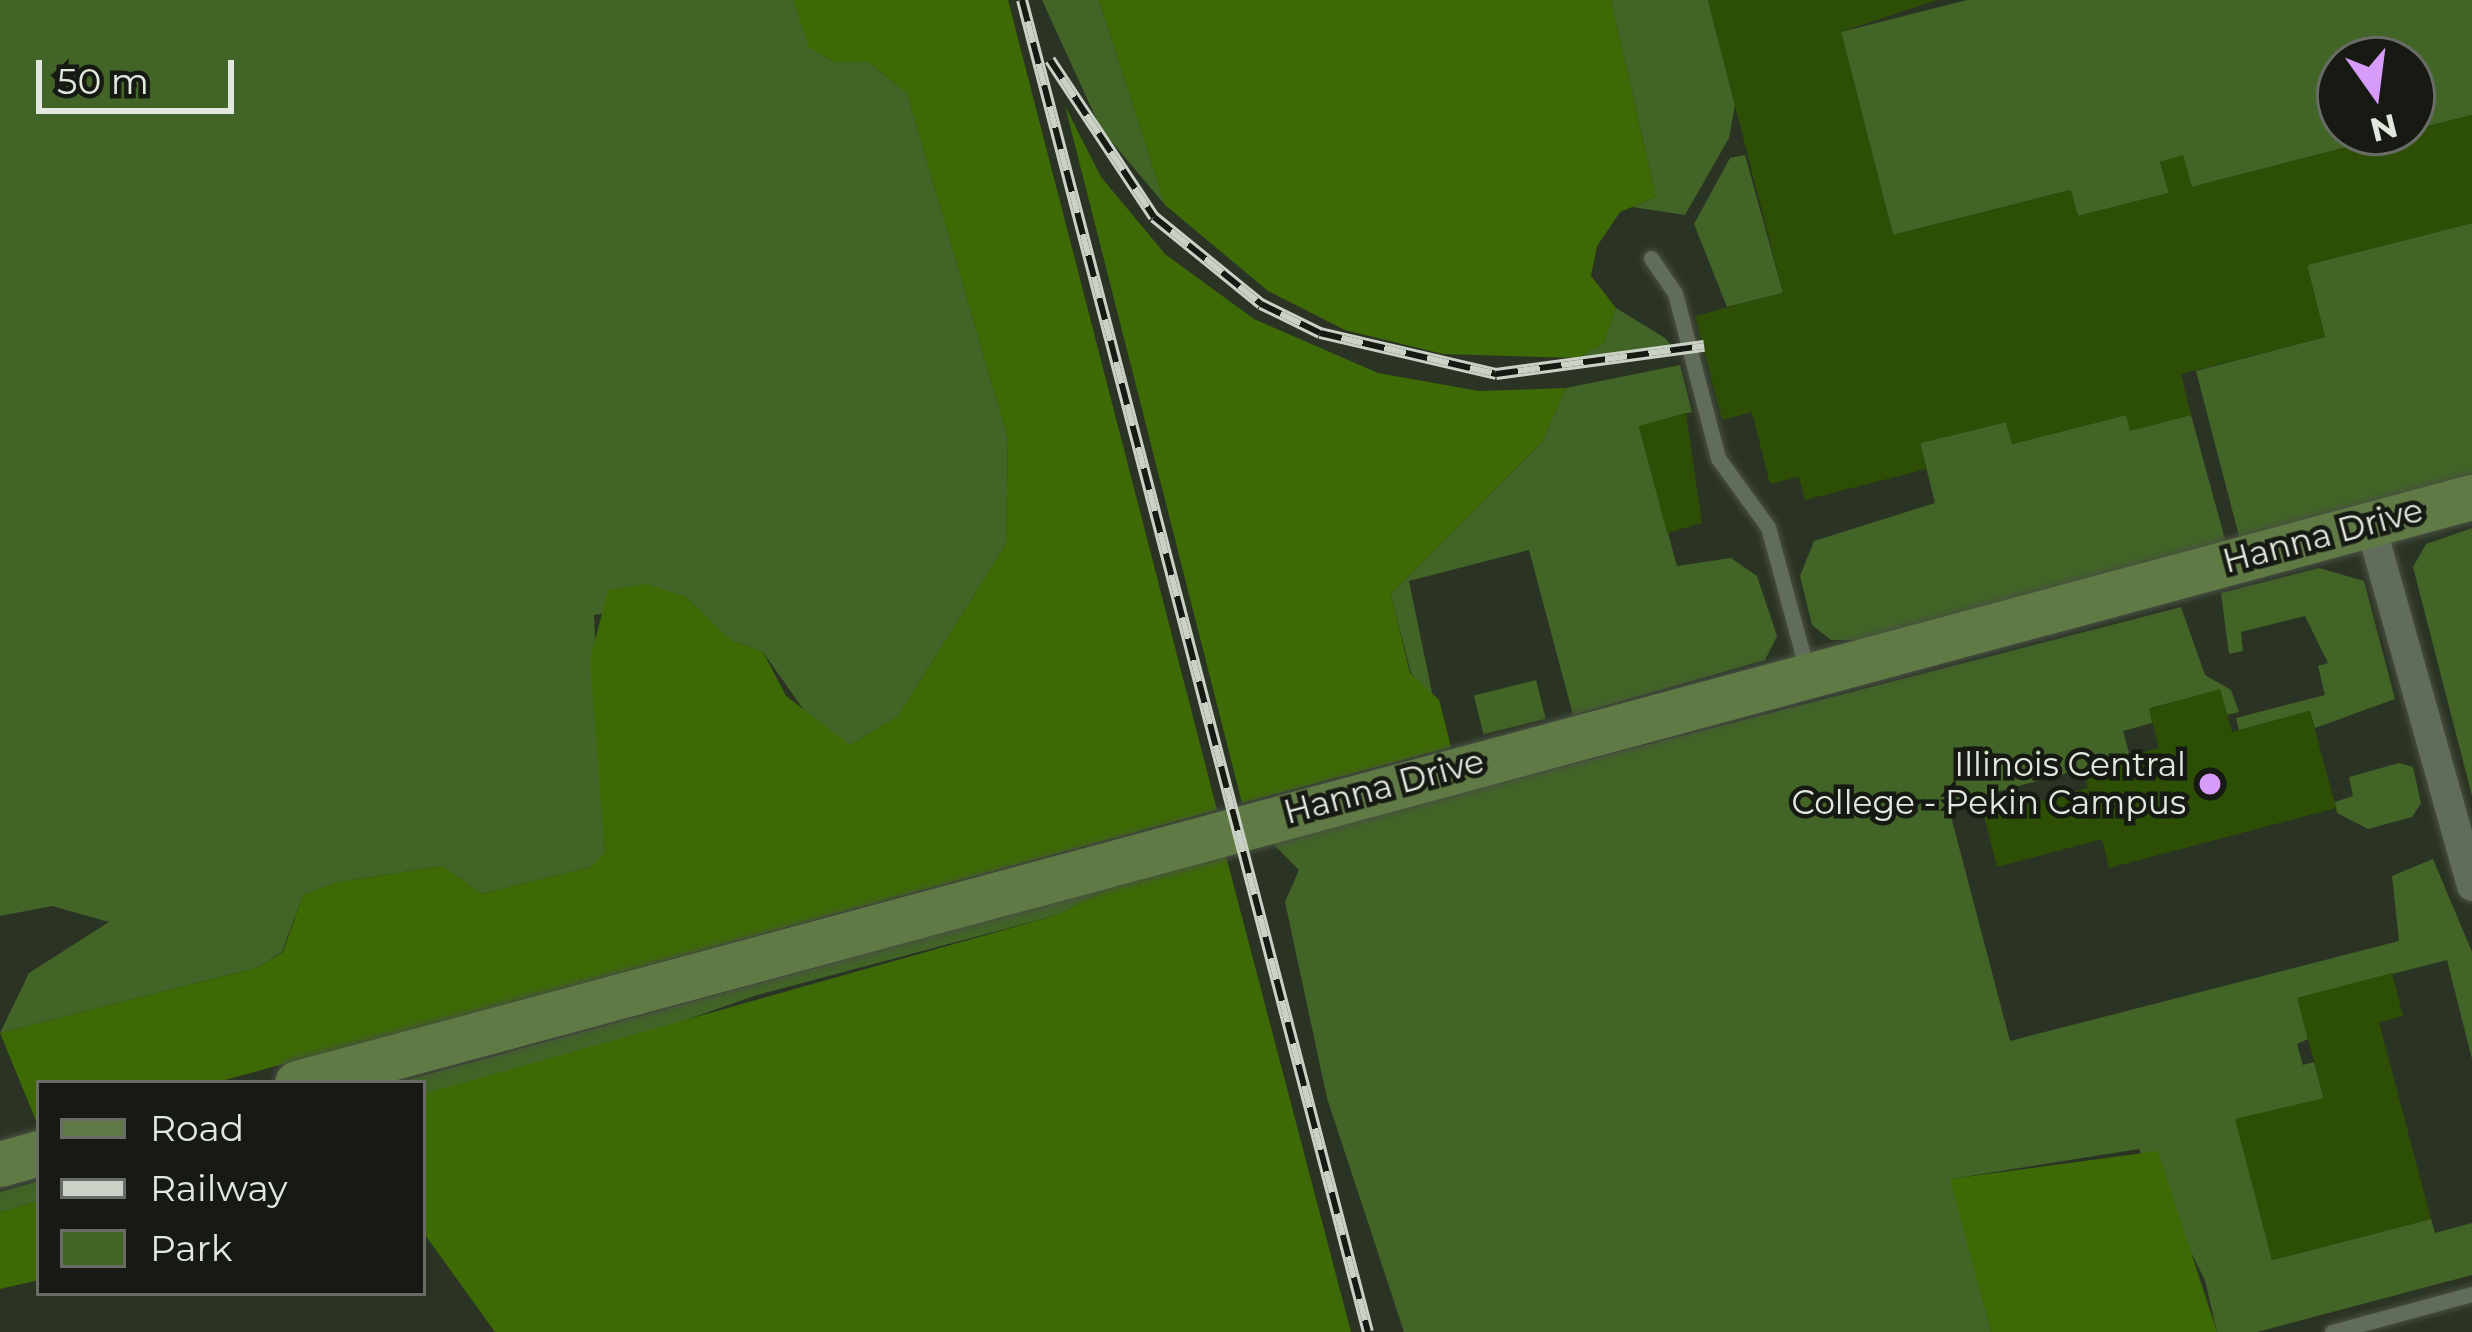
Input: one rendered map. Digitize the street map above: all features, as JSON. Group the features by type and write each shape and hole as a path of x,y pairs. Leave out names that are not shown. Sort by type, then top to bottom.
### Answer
{"street":[{"name":"Hanna Drive","path":"308,1080 1807,671 2472,497"},
{"path":"2371,523 2472,886"},
{"path":"0,1164 36,1154"}],"lane":[{"path":"1651,258 1675,292 1718,458 1768,527 1807,671"},
{"path":"2332,1332 2472,1294"}],"green space":[{"path":"0,0 793,0 810,47 834,62 868,62 907,93 1008,439 1006,544 898,716 850,745 815,726 763,652 731,640 686,597 594,615 605,854 591,867 481,894 443,866 338,882 303,895 282,952 259,967 0,1033 29,973 109,922 52,906 0,916"},
{"path":"793,0 1008,0 1217,810 225,1080 36,1080 36,1121 0,1033 259,967 283,952 303,895 338,882 443,866 481,894 591,867 605,853 590,660 608,590 646,584 686,597 731,640 763,652 786,696 850,745 898,716 1006,544 1008,439 907,93 868,62 834,62 809,47"},
{"path":"1042,0 1099,0 1165,205 1101,129"},
{"path":"1099,0 1611,0 1656,197 1620,212 1597,246 1591,276 1616,308 1604,343 1577,358 1443,354 1345,330 1268,291 1165,205"},
{"path":"1611,0 1708,0 1735,105 1729,138 1685,215 1632,207 1656,197"},
{"path":"1967,0 2472,0 2472,115 2436,124 2436,36 2316,36 2316,155 2192,187 2160,162 2169,193 2078,216 2070,190 1893,235 1841,32"},
{"path":"1065,106 1101,177 1165,254 1254,319 1378,373 1479,391 1566,388 1542,442 1391,594 1410,673 1439,700 1451,747 1242,803"},
{"path":"1745,155 1783,293 1727,307 1694,224 1730,158"},
{"path":"2472,223 2472,480 2240,540 2196,371 2325,337 2307,265"},
{"path":"1616,308 1665,338 1675,350 1577,358 1604,343"},
{"path":"1680,365 1692,412 1639,427 1677,566 1731,558 1757,576 1777,636 1765,660 1573,715 1529,550 1409,581 1434,702 1411,673 1391,594 1542,442 1566,388"},
{"path":"2126,415 2131,430 2191,415 2226,543 1861,640 1831,640 1812,625 1800,576 1814,541 1935,503 1920,443 2006,422 2012,444"},
{"path":"2472,528 2472,796 2413,567 2426,544"},
{"path":"2319,568 2364,581 2395,699 2315,728 2310,711 2239,730 2236,718 2325,695 2318,666 2328,663 2305,616 2241,632 2243,651 2229,654 2221,593"},
{"path":"2181,607 2205,675 2231,690 2239,712 2227,715 2220,690 2150,708 2152,723 2123,731 2130,756 1948,805 2010,1041 2399,941 2392,876 2433,859 2472,952 2472,1059 2447,960 2298,998 2308,1039 2297,1044 2303,1065 2314,1062 2351,1201 2236,1120 2272,1260 2431,1219 2435,1233 2472,1223 2472,1275 2257,1332 2217,1332 2205,1280 2139,1149 1951,1179 1991,1332 1404,1332 1327,1098 1285,902 1299,870 1271,842"},
{"path":"1536,680 1546,719 1484,734 1474,695"},
{"path":"2399,763 2413,767 2421,803 2412,817 2368,829 2337,813 2335,802 2353,796 2349,777"},
{"path":"1226,856 1351,1332 495,1332 426,1236 426,1093 1057,915 1113,886"},
{"path":"1113,886 1057,915 754,996 600,1050 426,1093 426,1080 407,1080"},
{"path":"2158,1151 2217,1332 1991,1332 1950,1179"},
{"path":"36,1182 36,1202 0,1212 0,1192"},
{"path":"36,1202 36,1281 0,1289 0,1212"}],"building":[{"path":"1708,0 1937,0 1841,32 1893,235 2071,190 2078,216 2169,193 2160,162 2183,155 2192,187 2316,155 2436,156 2436,124 2472,115 2472,223 2307,265 2325,337 2181,374 2191,415 2130,431 2126,415 2012,444 2006,422 1920,443 1926,469 1805,500 1799,477 1770,484 1752,412 1722,420 1695,316 1783,293"},
{"path":"1686,413 1702,523 1667,533 1639,426"},
{"path":"2220,689 2232,732 2310,711 2336,808 2109,868 2102,839 1997,867 1984,816 2088,788 2083,769 2159,748 2149,709"},
{"path":"2392,973 2403,1016 2379,1022 2431,1219 2272,1260 2235,1119 2324,1098 2297,998"}],"railway":[{"path":"1022,0 1368,1332"},
{"path":"1050,60 1154,217 1261,304 1320,333 1496,374 1704,346"}],"place":[{"name":"Illinois Central College - Pekin Campus","path":"2210,784"}]}
